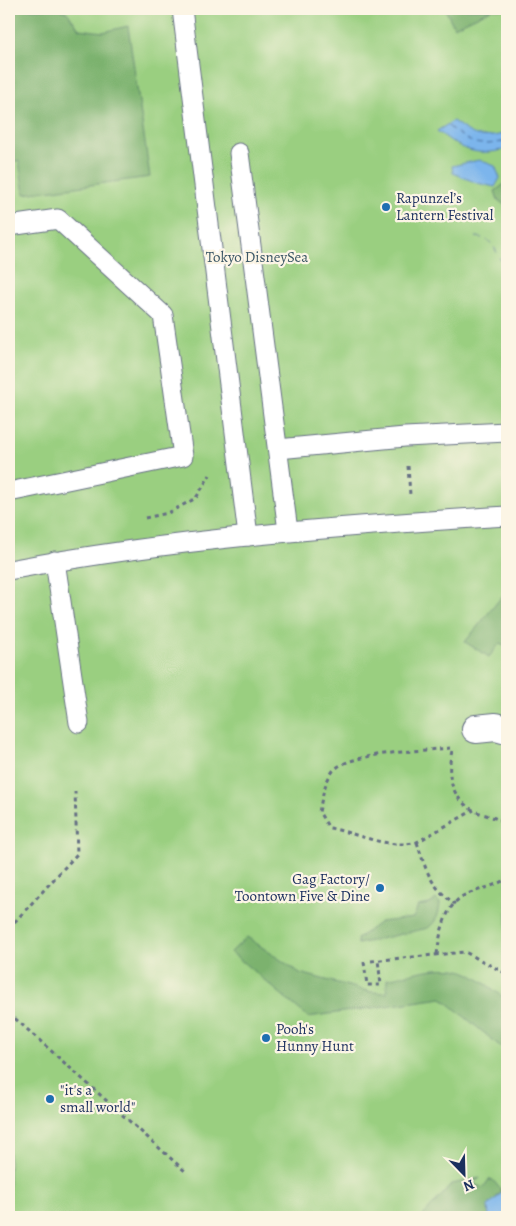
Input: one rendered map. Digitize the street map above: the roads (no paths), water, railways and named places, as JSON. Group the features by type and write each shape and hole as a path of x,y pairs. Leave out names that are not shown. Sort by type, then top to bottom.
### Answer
{"street":[{"path":"476,729 496,727 507,730"}],"lane":[{"path":"182,9 248,536"},
{"path":"239,153 288,531"},
{"path":"9,226 58,219 163,315 183,456 9,492"},
{"path":"278,449 405,437 507,432"},
{"path":"9,570 55,561 288,531 412,521 507,516"},
{"path":"55,561 79,723"}],"water":[{"path":"453,121 478,136 507,133 507,149 477,152 454,143 437,131"},
{"path":"479,160 495,166 500,178 495,187 477,183 453,173 452,166"},
{"path":"507,1188 507,1216 489,1217 488,1206"}],"place":[{"name":"Rapunzel’s Lantern Festival","path":"386,207"},
{"name":"Gag Factory/ Toontown Five & Dine","path":"380,888"},
{"name":"Pooh's Hunny Hunt","path":"266,1038"},
{"name":"\"it's a small world\"","path":"50,1099"}],"park label":[{"name":"Tokyo DisneySea","path":"257,257"}]}
